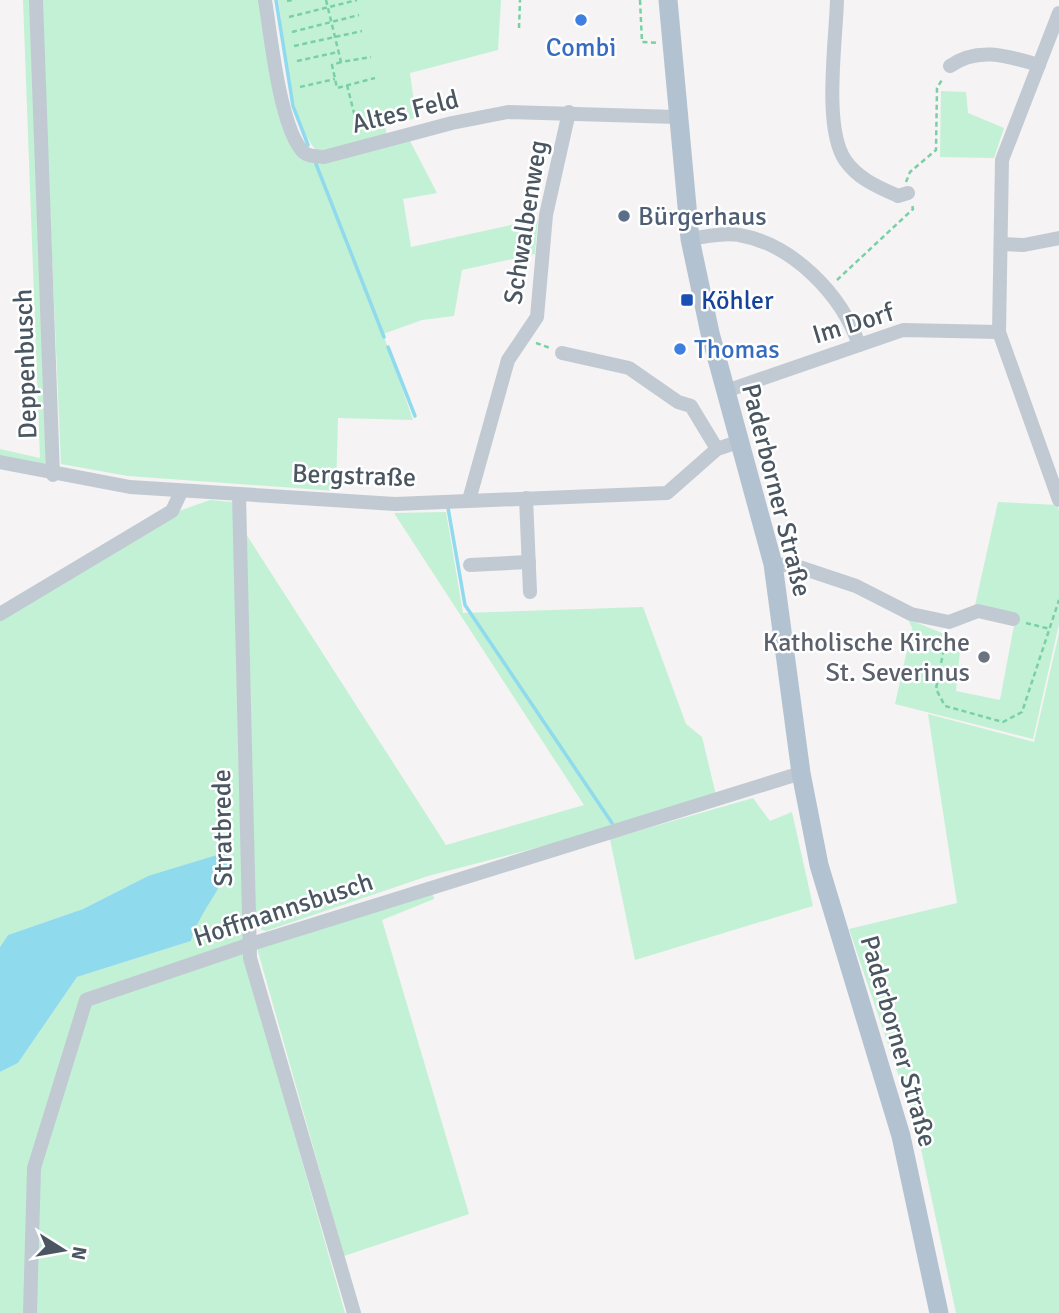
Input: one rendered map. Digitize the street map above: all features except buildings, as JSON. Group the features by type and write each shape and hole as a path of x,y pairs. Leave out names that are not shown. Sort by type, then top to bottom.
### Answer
{"main road":[{"name":"Paderborner Straße","path":"668,0 690,239 726,391 773,564 802,773 819,865 901,1136 939,1313"}],"street":[{"name":"Deppenbusch","path":"36,0 53,475"},
{"name":"Altes Feld","path":"265,0 285,110 299,148 308,156 324,157 509,112 677,117"},
{"path":"837,0 833,132 845,160 867,182 898,196 908,193"},
{"path":"1059,13 1002,160 999,332 1059,500"},
{"path":"950,66 966,55 1006,55 1039,65"},
{"name":"Schwalbenweg","path":"469,500 469,491 508,360 537,317 546,215 569,112"},
{"path":"690,239 738,234 774,246 800,264 827,290 855,332 859,345"},
{"path":"1000,244 1024,245 1059,238"},
{"name":"Im Dorf","path":"726,391 903,330 999,332"},
{"path":"562,354 629,368 678,402 691,406 717,449"},
{"name":"Bergstraße","path":"0,462 53,475 181,492 396,503 667,493 717,449 741,441"},
{"path":"0,614 172,511 181,492"},
{"name":"Stratbrede","path":"239,495 248,945 355,1313"},
{"path":"526,498 530,592"},
{"path":"470,565 529,562"},
{"path":"773,564 796,566 856,586 911,614 949,622 978,611 1013,619"},
{"name":"Hoffmannsbusch","path":"30,1313 34,1168 86,1000 248,945 802,773"}],"path":[{"path":"287,1 292,0"},
{"path":"326,0 341,62"},
{"path":"289,17 357,0"},
{"path":"519,28 520,0"},
{"path":"640,0 642,42 671,43"},
{"path":"292,32 359,15"},
{"path":"294,46 362,31"},
{"path":"297,61 338,52"},
{"path":"371,57 332,65 337,88 375,78"},
{"path":"827,290 914,209 905,179 936,150 937,88 950,66"},
{"path":"300,87 335,79"},
{"path":"347,85 363,147"},
{"path":"643,212 671,211"},
{"name":"Schwalbenweg","path":"524,338 562,354"},
{"path":"949,622 936,689 945,706 1003,722 1022,712 1059,600"},
{"path":"1013,619 1050,629"},
{"path":"202,932 219,928 248,945"}],"green space":[{"path":"23,0 32,0 46,463 38,467 0,458 0,449 40,458"},
{"path":"41,0 262,0 283,114 309,161 409,139 437,193 403,199 411,247 538,219 535,254 462,270 454,316 422,320 383,334 413,420 338,418 336,491 128,476 61,464"},
{"path":"278,0 501,0 498,50 410,73 416,118 385,126 387,137 318,152 300,121 294,101"},
{"path":"941,91 966,92 968,113 1004,128 994,158 940,157"},
{"path":"210,500 232,502 236,506 244,942 85,995 32,1168 27,1313 0,1313 0,1072 18,1063 77,977 191,941 195,925 226,872 148,876 83,909 8,935 0,947 0,618 176,512"},
{"path":"998,502 1057,505 1059,511 1059,624 1033,739 895,704 912,628 908,619 961,641 956,691 1000,700 1015,620 974,610"},
{"path":"446,512 463,613 643,607 686,724 702,737 716,795 593,833 428,876 266,931 257,928 254,921 246,534 446,845 584,805 394,513"},
{"path":"1059,633 1059,1313 956,1313 917,1130 849,929 957,903 928,714 1034,742"},
{"path":"753,798 770,821 792,812 813,906 635,960 610,839"},
{"path":"432,891 434,899 382,920 469,1214 344,1256 257,948"},
{"path":"243,953 345,1313 34,1313 37,1169 87,1009 94,1000"}],"water":[{"path":"230,851 225,874 200,918 191,941 77,977 18,1063 0,1072 0,947 8,935 83,909 148,876"}],"waterway":[{"path":"276,0 293,106 308,145"},
{"path":"316,164 384,337"},
{"path":"388,347 415,416"},
{"path":"448,508 465,605 612,823"}],"place":[{"name":"Combi","path":"581,20"},
{"name":"Bürgerhaus","path":"624,216"},
{"name":"Köhler","path":"687,300"},
{"name":"Thomas","path":"680,349"},
{"name":"Katholische Kirche St. Severinus","path":"984,657"}]}
